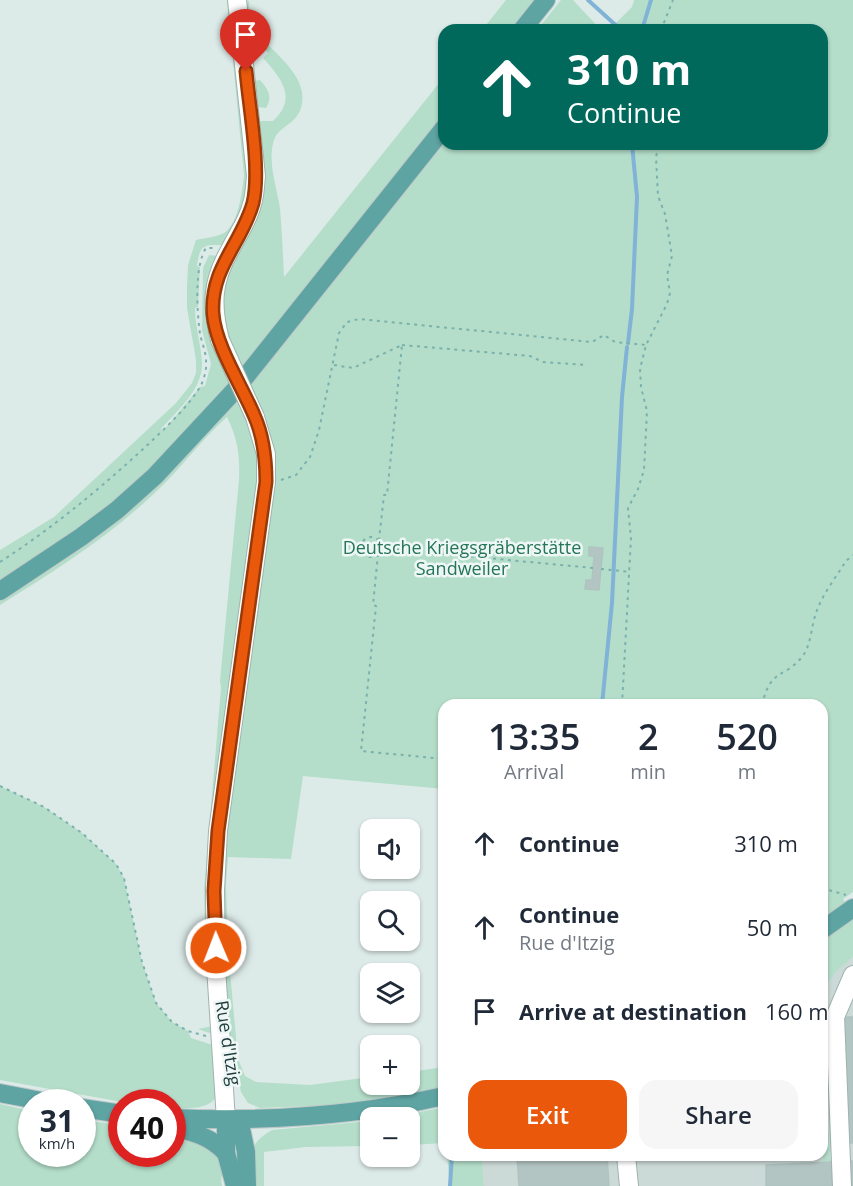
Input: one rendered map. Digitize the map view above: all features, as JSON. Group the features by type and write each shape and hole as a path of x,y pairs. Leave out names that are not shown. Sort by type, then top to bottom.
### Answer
{"main road":[{"path":"527,24 546,0"},
{"path":"0,591 81,537 117,510 155,476 235,390 438,136"},
{"path":"828,924 852,902"},
{"path":"0,1093 18,1096"},
{"path":"186,1119 266,1119 334,1114 404,1105 438,1097"},
{"path":"247,1186 246,1152 250,1139 266,1119"},
{"path":"233,1120 246,1152"},
{"path":"226,1153 233,1120"},
{"path":"186,1130 201,1134 218,1144 226,1153 235,1186"}],"street":[{"path":"230,250 244,227 253,202 256,176 237,0"},
{"name":"Rue d'Itzig","path":"230,250 216,282 213,314 220,340 255,417 266,454 266,482 218,831 214,891 216,967 224,1082 233,1120"},
{"name":"Rue d'Itzig","path":"216,967 233,1120"},
{"path":"842,1186 835,1017 853,975"},
{"path":"198,1120 217,1103 222,1094 224,1082"},
{"path":"626,1161 628,1186"}],"path":[{"path":"663,24 673,0"},
{"path":"622,699 630,572 631,538 628,508 638,489 644,470 647,411 641,387 640,369 646,345 667,304 670,292 667,275 672,256 665,214 658,196 658,150"},
{"path":"0,562 60,521 107,483 163,431 200,387 205,374 206,360 198,318 198,288 202,254 206,248 230,250"},
{"path":"266,482 276,482 296,475 310,457 319,430 339,333 347,322 359,319 592,342 604,335 615,342 646,345"},
{"path":"332,365 353,368 402,345 530,356 543,362 586,365"},
{"path":"402,345 387,495 384,495 379,540 381,548 378,554 372,605 376,606 361,751 438,758"},
{"path":"378,554 367,556 362,546 368,537 379,540"},
{"path":"381,548 593,568"},
{"path":"763,699 766,688 772,679 801,659 806,651 817,610 846,561 853,555"},
{"path":"601,569 630,572"},
{"path":"0,786 44,807 82,833 116,864 124,878 142,962 156,1002 172,1022 188,1031 222,1040"},
{"path":"828,891 852,902"}],"shaded area":[{"path":"853,957 853,1186 484,1186 482,1161 831,1162 828,1121 828,984 833,973"}],"green space":[{"path":"227,0 233,0 235,14 248,142 249,193 244,213 225,245 204,247 200,253 197,266 200,267 198,307 195,308 202,363 201,373 194,391 161,429 163,431 200,387 205,386 211,364 202,330 203,268 209,255 218,256 208,299 212,334 228,377 237,367 221,317 220,292 228,265 260,199 262,171 258,125 261,121 273,121 285,104 286,96 281,81 263,58 268,53 261,46 256,50 249,44 243,0 249,1 251,24 294,74 302,92 300,111 277,134 272,148 272,165 280,208 284,277 438,84 438,125 214,402 177,442 102,511 62,542 0,583 0,550 54,517 176,403 192,383 196,373 196,360 187,308 188,265 196,240 224,233 233,222 239,206 244,175"},
{"path":"506,0 539,0 520,24 487,24"},
{"path":"561,0 573,0 595,24 542,24"},
{"name":"Deutsche Kriegsgräberstätte Sandweiler","path":"634,0 853,0 853,892 843,899 847,905 828,917 828,699 438,699 438,788 303,776 291,859 228,857 226,885 229,961 238,1059 245,1076 256,1082 310,1085 360,1078 360,1095 397,1095 339,1105 260,1108 248,1103 241,1092 217,974 221,1026 209,1033 198,1029 213,1026 206,970 204,890 220,681 239,480 238,448 227,417 164,484 126,519 64,564 0,605 0,598 53,567 159,481 229,407 439,150 828,150 828,24 615,24 632,7"},
{"path":"260,80 269,93 266,108 258,107 255,103 254,81"},
{"path":"0,786 44,807 82,833 116,864 124,878 142,962 156,1003 172,1022 188,1031 191,1038 222,1048 221,1077 217,1096 203,1106 190,1108 186,1108 186,1089 108,1089 108,1099 96,1097 96,1089 50,1089 0,1080"},
{"path":"853,917 853,957 840,968 828,984 828,934"},
{"path":"438,1068 438,1088 420,1091 420,1071"},
{"path":"0,1104 18,1108 18,1167 96,1167 96,1122 108,1123 108,1167 186,1167 186,1138 215,1150 226,1175 221,1177 222,1186 0,1186"},
{"path":"438,1108 438,1143 420,1144 420,1112"},
{"path":"828,1121 831,1162 823,1162 828,1161"},
{"path":"360,1122 360,1146 306,1147 264,1152 264,1186 254,1186 251,1160 253,1147 272,1130"},
{"path":"448,1161 482,1161 484,1186 450,1186"}],"building":[{"path":"589,547 603,548 599,590 585,589 586,580 592,580 594,556 589,556"},
{"path":"843,1017 853,1017 853,1143 847,1143"},
{"path":"517,1161 607,1161 609,1186 519,1186"},
{"path":"848,1161 853,1161 853,1186 849,1186"},
{"path":"831,1162 832,1186 766,1186 766,1165"}],"waterway":[{"path":"588,0 614,24"},
{"path":"644,24 651,0"},
{"path":"628,343 632,309 637,197 633,150"},
{"path":"603,699 612,603 622,397 627,347"},
{"path":"450,1186 452,1161"}],"route":[{"path":"216,948 214,891 218,831 266,482 266,454 261,434 220,340 213,314 216,282 222,265 244,227 253,202 256,176 246,71"}]}
